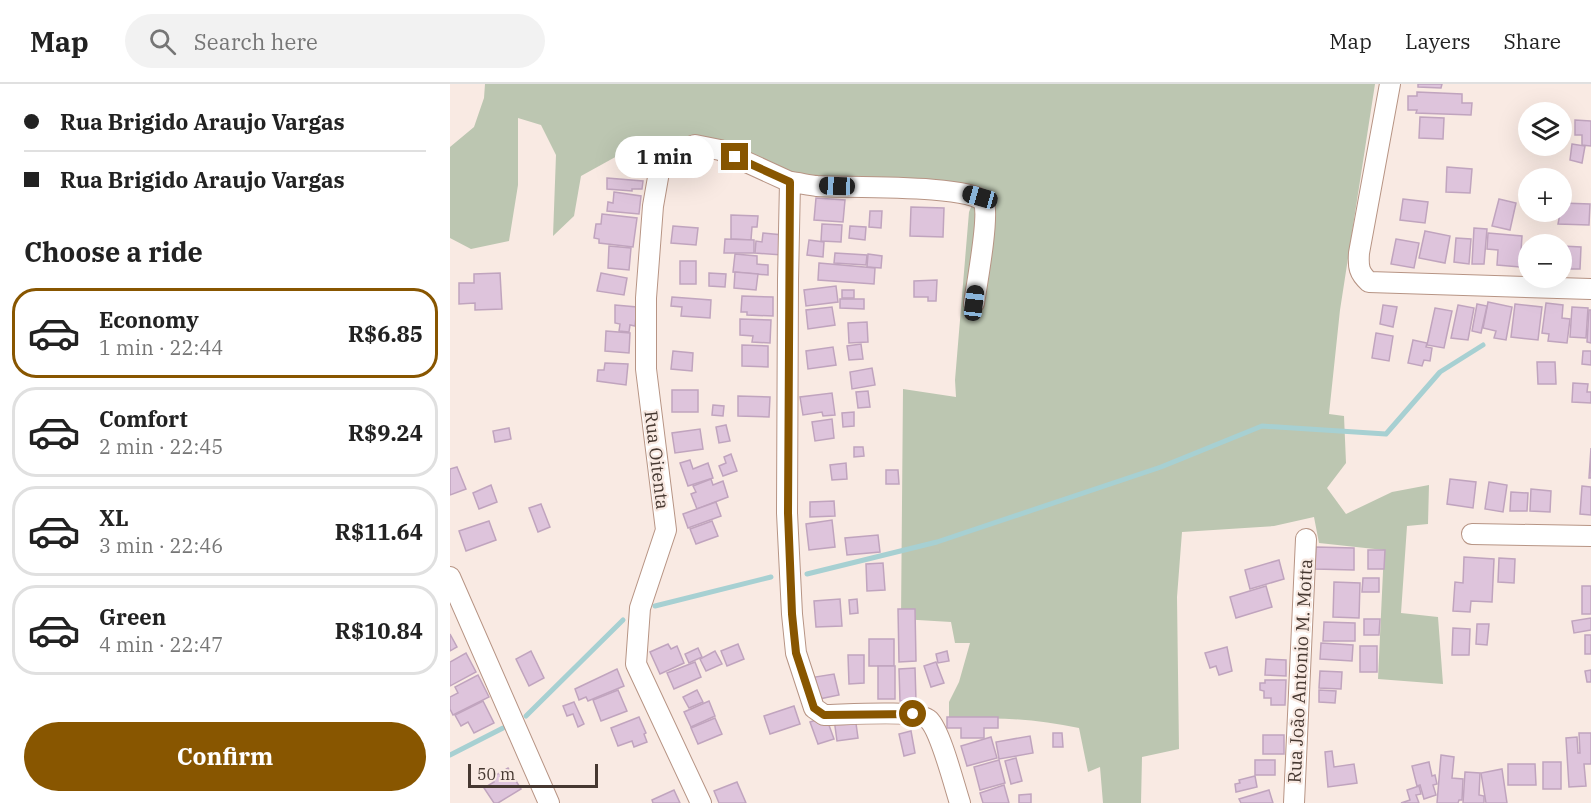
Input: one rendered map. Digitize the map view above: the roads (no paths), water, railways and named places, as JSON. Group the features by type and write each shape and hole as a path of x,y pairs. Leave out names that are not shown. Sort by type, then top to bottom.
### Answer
{"street":[{"path":"1390,84 1359,259 1360,274 1369,282 1591,289"},
{"name":"Rua Oitenta","path":"701,803 636,664 640,608 666,530 646,369 646,298 658,172 673,153 695,144 720,150 790,182 817,186 931,189 962,192 980,197 984,202 984,233 974,303"},
{"path":"790,182 788,513 796,653 814,708 824,715 913,714 929,720 936,732 960,803"},
{"path":"1472,534 1591,537"},
{"name":"Rua João Antonio M. Motta","path":"1294,803 1306,539"},
{"path":"450,577 549,803"}],"waterway":[{"path":"807,574 937,542 1161,467 1262,426 1386,434 1440,372 1483,345"},
{"path":"655,606 771,577"},
{"path":"526,716 623,620"},
{"path":"450,755 503,728"}]}
